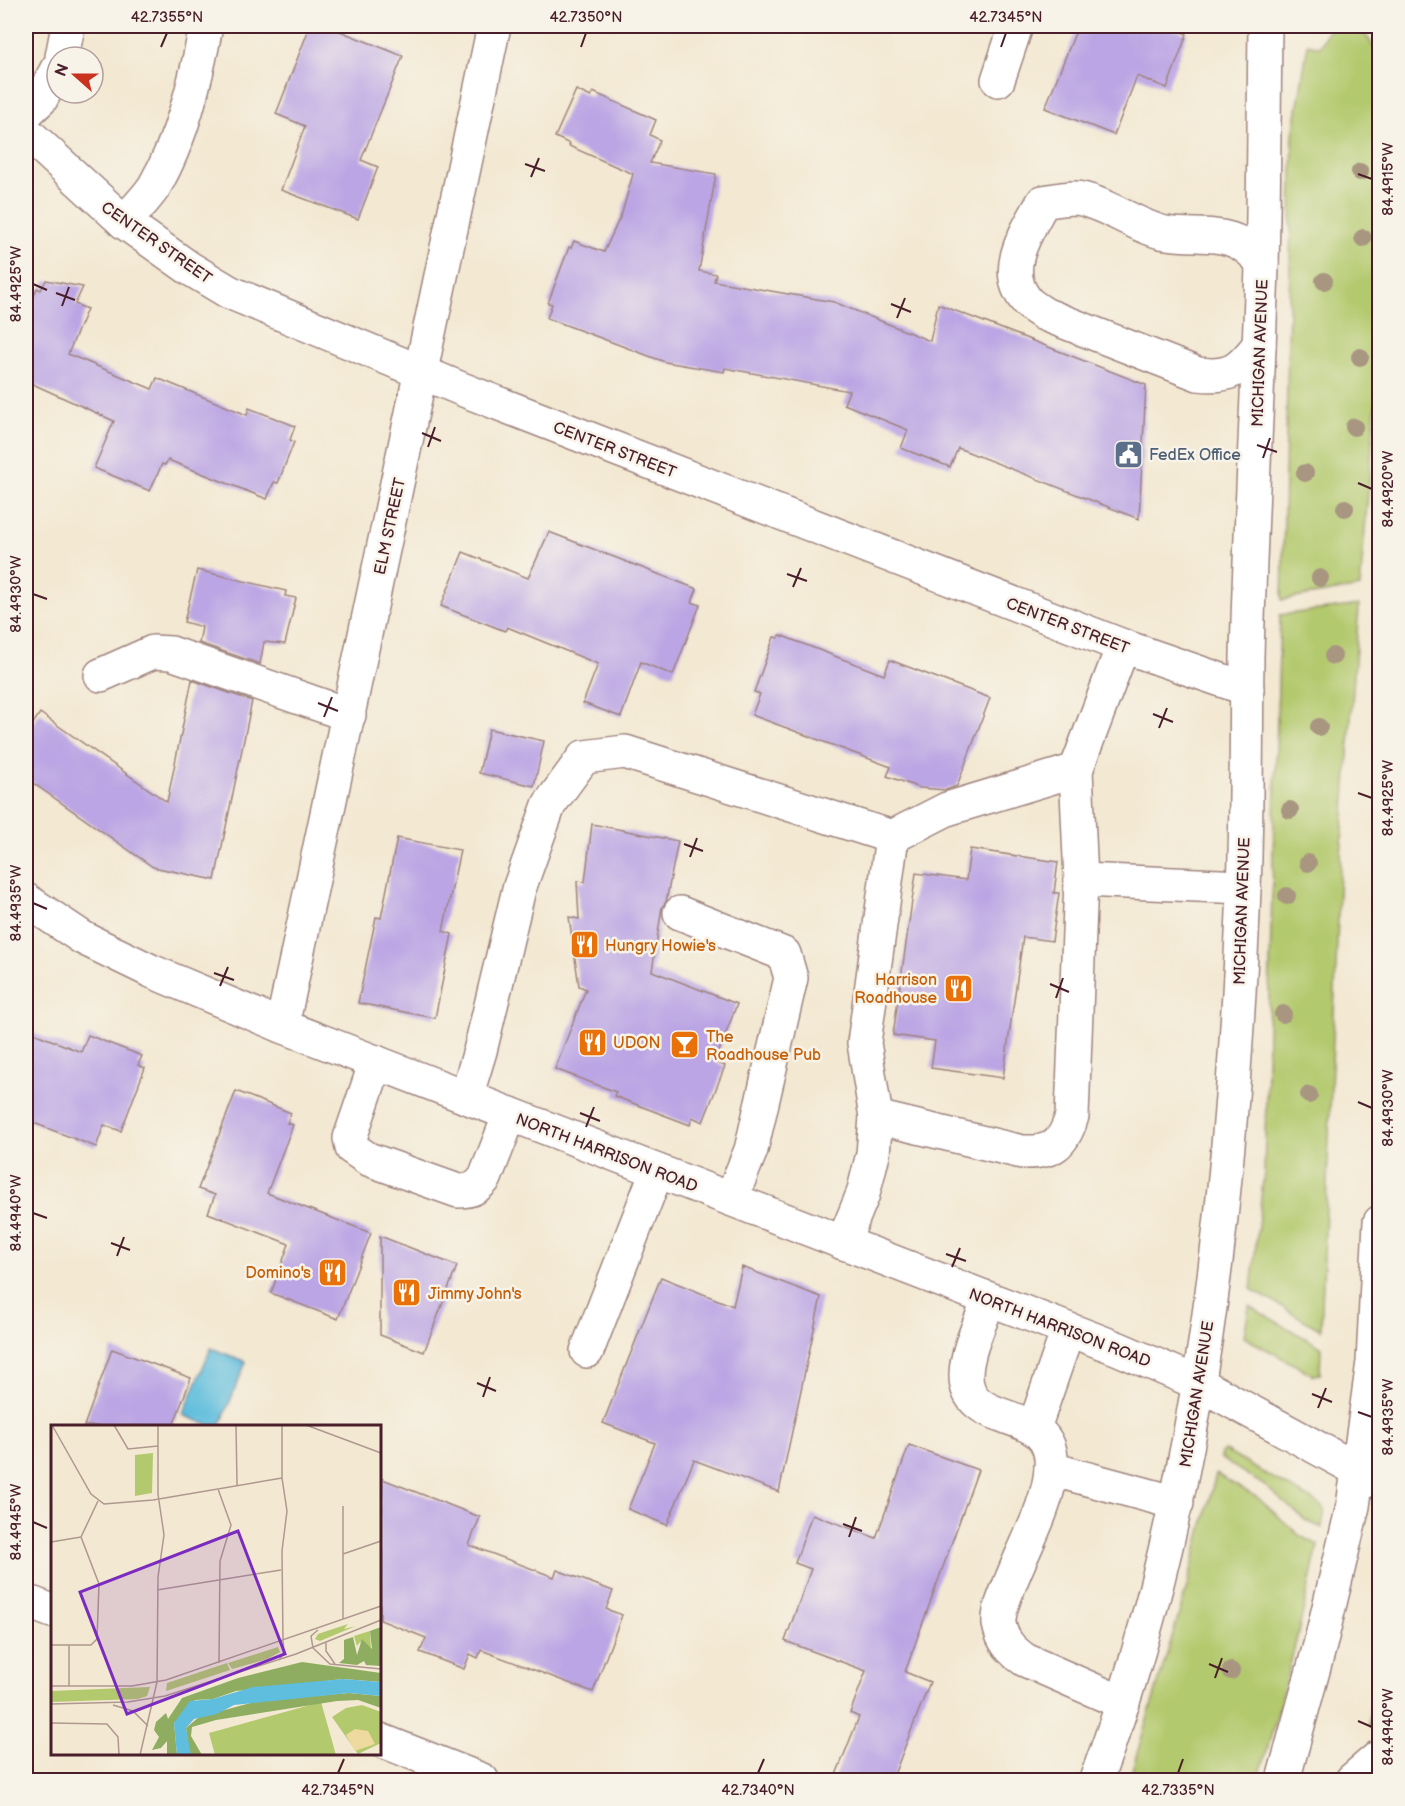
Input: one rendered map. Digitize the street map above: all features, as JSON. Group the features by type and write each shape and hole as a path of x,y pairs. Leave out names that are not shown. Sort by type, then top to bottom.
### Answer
{"street":[{"path":"64,45 68,26"},
{"path":"124,222 153,188 167,159 195,83 206,26"},
{"name":"ELM STREET","path":"282,1026 494,26"},
{"path":"998,80 1016,26"},
{"name":"MICHIGAN AVENUE","path":"1096,1780 1141,1648 1177,1503 1215,1276 1230,1138 1244,887 1247,689 1262,263 1265,26"},
{"path":"26,113 40,99 45,90"},
{"name":"CENTER STREET","path":"26,132 124,222 189,268 229,291 422,373 1123,646 1247,689"},
{"path":"1259,345 1242,367 1219,377 1198,374 1044,314 1026,301 1017,284 1015,264 1021,244 1043,202 1077,198 1165,233 1205,233 1232,239 1250,247 1262,263"},
{"path":"876,1117 1022,1152 1038,1153 1055,1147 1066,1135 1072,1116 1081,880 1076,770 1123,646"},
{"path":"102,675 153,652 171,653 349,715"},
{"path":"466,1097 480,1051 519,889 549,805 584,757 625,752 892,837 947,809 1076,770"},
{"path":"843,1243 863,1194 873,1154 876,1117 864,1043 892,837"},
{"path":"1081,880 1244,887"},
{"name":"NORTH HARRISON ROAD","path":"26,900 83,938 282,1026 1119,1349 1198,1383 1369,1475"},
{"path":"680,913 784,954 791,978 751,1150 731,1200"},
{"path":"376,1062 350,1138 352,1148 368,1159 458,1191 470,1191 485,1178 510,1114"},
{"path":"587,1351 657,1171"},
{"path":"1283,1780 1320,1645 1353,1506 1369,1475 1380,1222"},
{"path":"989,1299 971,1349 966,1373 968,1389 976,1403 1034,1428 1045,1437 1051,1452 1047,1490 1000,1610 1003,1638 1012,1651 1025,1660 1124,1703"},
{"path":"1034,1428 1068,1330"},
{"path":"1051,1469 1177,1503"},
{"path":"26,1601 51,1611"},
{"path":"381,1740 482,1780"},
{"path":"1352,1780 1380,1756"}],"green space":[{"path":"1338,26 1354,28 1365,34 1380,60 1380,353 1360,587 1282,600 1293,135 1308,44 1320,47 1327,32"},
{"path":"1359,605 1340,870 1321,1330 1251,1289 1264,1172 1280,615"},
{"path":"1249,1306 1321,1347 1320,1374 1313,1375 1244,1337"},
{"path":"1225,1451 1321,1505 1325,1509 1322,1528 1305,1520 1265,1486 1220,1458 1221,1453"},
{"path":"1216,1474 1257,1497 1300,1536 1318,1545 1275,1722 1258,1780 1129,1780 1185,1594"},
{"path":"1379,1618 1380,1725 1375,1728 1369,1726"}],"water":[{"path":"211,1348 246,1362 220,1425 208,1425 183,1415"}],"building":[{"path":"310,26 327,26 403,56 361,160 378,167 358,219 281,190 305,126 276,114"},
{"path":"1078,26 1166,26 1187,34 1167,88 1137,76 1114,135 1045,108"},
{"path":"576,90 591,97 593,92 656,120 650,135 660,140 650,163 716,174 699,271 716,274 714,281 834,302 930,341 938,304 1146,385 1139,519 958,448 950,467 901,448 908,430 844,404 849,391 725,368 724,372 665,362 547,318 552,304 548,303 569,247 571,248 574,241 604,252 622,213 633,174 569,146 570,144 555,137"},
{"path":"46,280 83,287 75,304 87,309 68,354 152,389 157,378 247,415 249,408 295,426 290,440 294,442 278,483 274,482 267,499 168,460 165,465 162,464 150,491 94,468 114,421 26,381 26,317 37,288 41,290"},
{"path":"549,532 697,589 692,602 700,605 673,675 641,662 621,717 583,703 598,664 507,627 505,631 441,606 463,552 528,578"},
{"path":"197,570 286,591 285,596 296,598 285,644 264,642 260,664 199,643 202,627 184,622"},
{"path":"780,635 884,675 890,660 990,698 957,786 946,790 920,788 887,776 891,767 752,715 760,694 754,692 774,637 778,638"},
{"path":"192,680 252,701 215,880 153,867 26,778 26,734 40,713 167,802"},
{"path":"489,729 544,741 534,786 479,773"},
{"path":"592,824 678,841 666,902 662,907 652,971 737,1004 715,1062 725,1066 703,1122 692,1117 690,1125 614,1096 616,1092 555,1069 586,989 579,986 569,917 579,919 577,881 585,882"},
{"path":"397,838 460,850 443,931 452,934 435,1018 358,1003 376,917 381,918"},
{"name":"Harrison Roadhouse","path":"970,849 1058,862 1054,893 1059,893 1052,941 1023,937 1003,1078 931,1068 935,1041 893,1035 916,873 966,880"},
{"path":"26,1030 81,1052 88,1035 142,1056 138,1065 145,1068 121,1131 104,1125 96,1147 26,1120"},
{"path":"236,1091 291,1113 287,1123 293,1125 267,1193 371,1233 338,1319 271,1293 289,1244 208,1213 215,1195 198,1189"},
{"path":"380,1236 457,1266 424,1352 380,1335"},
{"path":"742,1267 821,1297 779,1492 694,1460 667,1525 628,1509 655,1443 603,1423 661,1277 733,1306"},
{"path":"112,1349 191,1378 173,1425 84,1425"},
{"path":"909,1445 978,1470 905,1672 930,1682 892,1780 834,1780 859,1717 850,1713 866,1671 785,1641 811,1569 795,1563 812,1514 876,1538"},
{"path":"381,1478 480,1517 469,1545 554,1577 557,1570 613,1591 606,1609 622,1615 593,1692 481,1650 478,1658 470,1654 464,1669 420,1652 426,1638 381,1620"}],"place":[{"name":"FedEx Office","path":"1128,454"},
{"name":"Hungry Howie's","path":"584,945"},
{"name":"Harrison Roadhouse","path":"958,988"},
{"name":"UDON","path":"592,1042"},
{"name":"The Roadhouse Pub","path":"685,1045"},
{"name":"Domino's","path":"332,1272"},
{"name":"Jimmy John's","path":"407,1293"}]}
